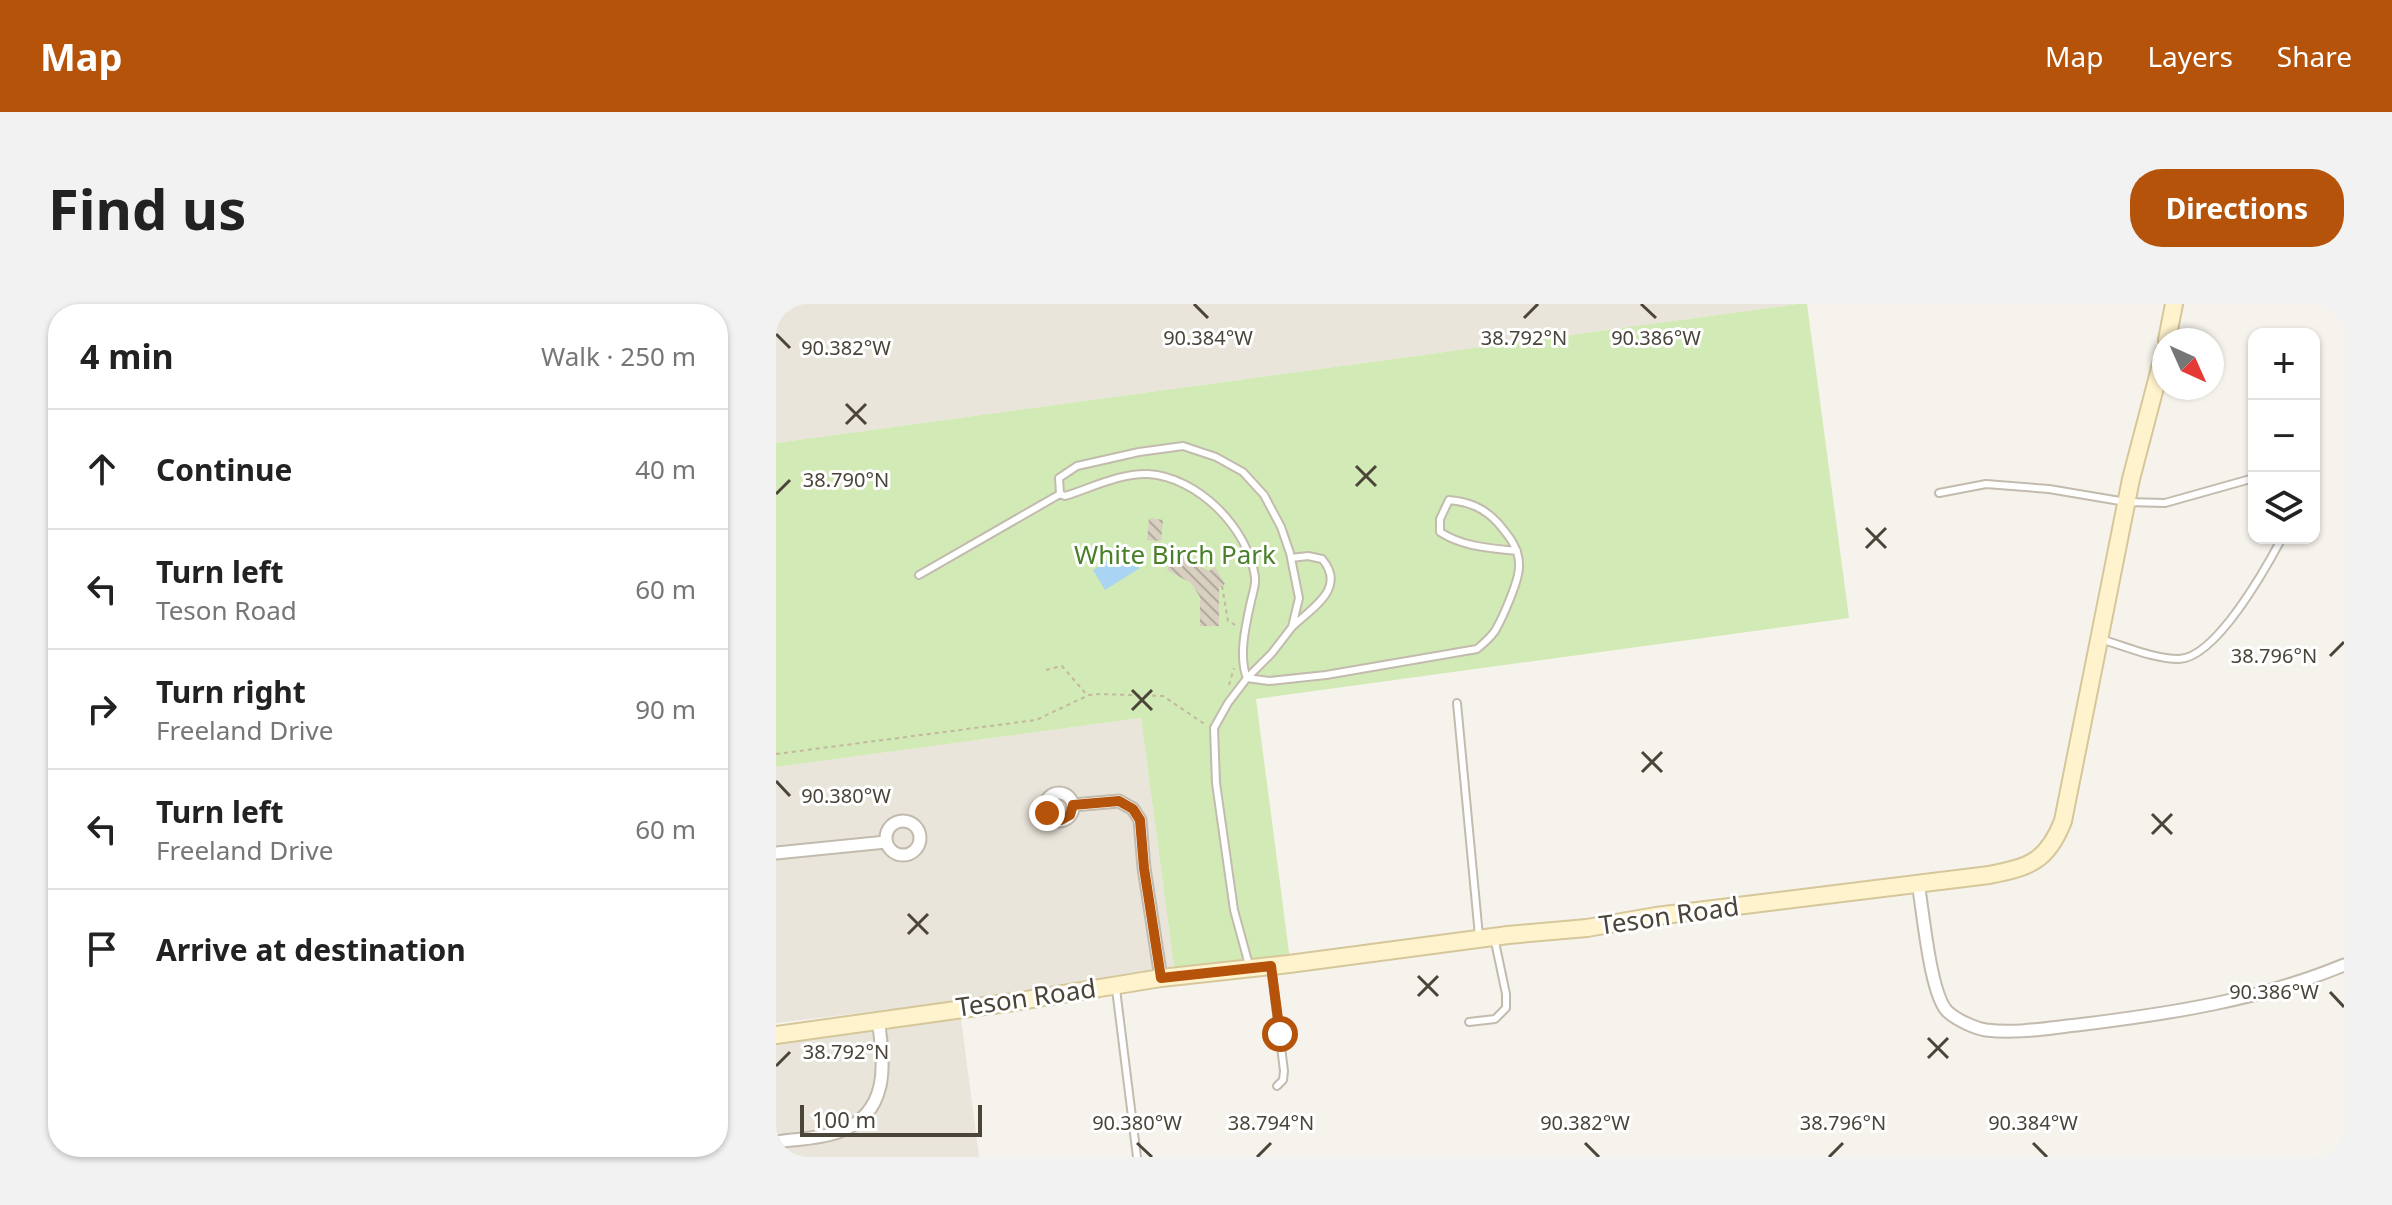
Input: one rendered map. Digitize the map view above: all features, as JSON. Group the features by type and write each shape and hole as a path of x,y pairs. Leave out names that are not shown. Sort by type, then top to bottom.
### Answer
{"street":[{"path":"2169,328 2174,304"},
{"name":"Teson Road","path":"776,1035 1161,978 1587,928 1656,916 2020,869 2034,863 2046,852 2063,821 2126,502 2152,400"},
{"path":"1073,805 1119,801 1133,809 1140,820 1161,978"},
{"path":"776,853 886,842"},
{"path":"1918,883 1936,993 1947,1011 1982,1029 2036,1029 2112,1021 2188,1008 2276,990 2344,965"},
{"path":"776,1142 837,1132 854,1124 871,1106 878,1097 884,1061 878,1020"}],"lane":[{"path":"1060,494 1059,478 1077,466 1183,446 1216,457 1243,472 1264,495 1281,527 1291,558 1299,598 1292,627"},
{"path":"919,575 1060,494 1065,496 1125,477 1148,474 1172,479 1205,498 1240,532 1256,579 1241,664 1247,678"},
{"path":"1939,493 1986,484 2049,489 2126,502 2165,503 2248,480"},
{"path":"1247,678 1269,681 1326,675 1477,649 1494,632 1509,597 1520,569 1517,551 1509,535 1492,517 1469,502 1449,500 1440,519 1440,532 1452,540 1517,551"},
{"path":"2098,639 2165,658 2184,659 2204,646 2230,622 2278,544"},
{"path":"1250,969 1234,910 1213,746 1214,728 1247,678 1332,585 1333,577 1322,559 1308,556 1291,558"},
{"path":"1457,703 1487,938 1506,994 1506,1008 1495,1019 1469,1022"},
{"path":"1271,966 1284,1071 1283,1080 1277,1086"},
{"path":"1115,985 1137,1157"}],"path":[{"path":"1222,586 1228,621 1240,629"},
{"path":"1224,692 1233,675 1235,660"},
{"path":"1046,670 1062,666 1088,696"},
{"path":"776,754 1036,720 1088,696 1152,694 1163,696 1206,725 1210,716"}],"shaded area":[{"path":"776,304 1798,304 776,443"},
{"path":"1141,718 1175,975 776,1023 776,767"},
{"path":"961,1018 979,1157 776,1157 776,1043"}],"green space":[{"name":"White Birch Park","path":"1807,304 1849,618 1256,699 1290,960 1175,975 1141,718 776,767 776,443"}],"water":[{"path":"1128,548 1140,568 1105,590 1093,570"}],"building":[{"path":"1149,518 1163,520 1161,541 1147,540"},
{"path":"1175,553 1209,571 1215,567 1225,584 1219,588 1219,626 1200,626 1200,597 1191,583 1167,570"}],"route":[{"path":"1047,813 1055,820 1061,820 1070,815 1073,805 1119,801 1133,809 1140,820 1161,978 1271,966 1280,1034"}]}
